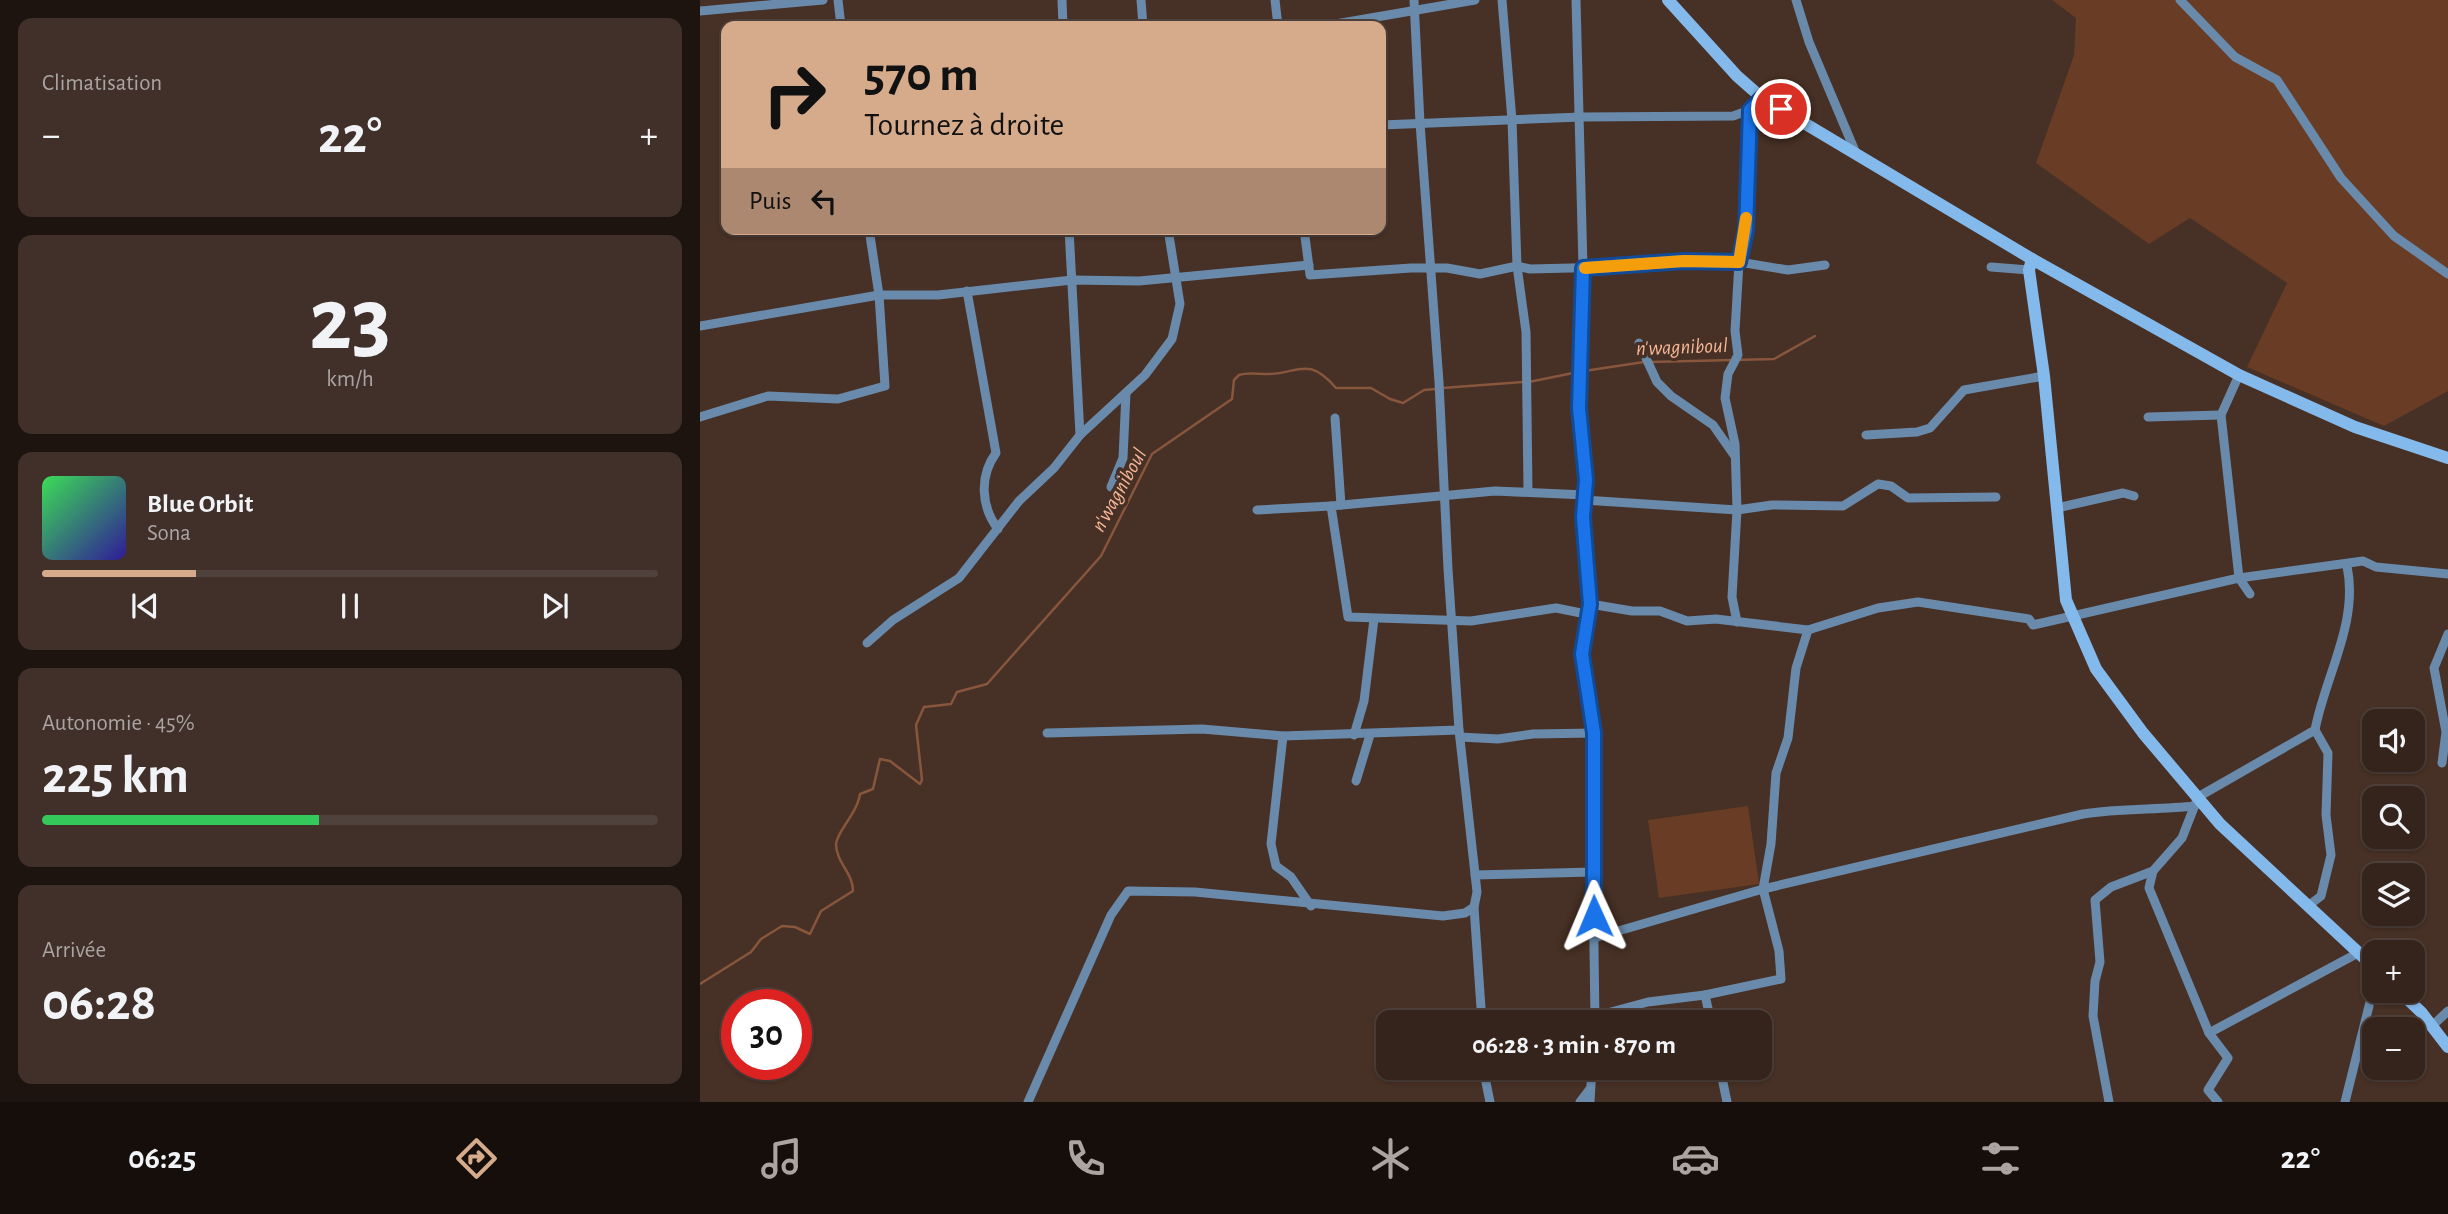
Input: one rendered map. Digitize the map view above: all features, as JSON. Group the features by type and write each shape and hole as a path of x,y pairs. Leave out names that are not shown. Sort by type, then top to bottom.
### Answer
{"main road":[{"path":"1668,0 1737,76 1762,98 1855,151 2031,264 2239,375 2355,427 2448,458"},
{"path":"2031,264 2066,600 2096,669 2196,801 2362,957"},
{"path":"2411,1003 2448,1047"}],"street":[{"path":"700,11 725,4 823,0"},
{"path":"838,0 840,21"},
{"path":"1062,0 1063,21"},
{"path":"1141,0 1143,21"},
{"path":"1275,0 1277,21"},
{"path":"1345,21 1414,5 1475,0"},
{"path":"1502,0 1512,120 1517,266 1526,332 1528,491"},
{"path":"1576,0 1583,268 1579,408 1590,604 1582,654 1594,733 1595,1010"},
{"path":"1796,0 1809,42 1855,151"},
{"path":"2180,0 2235,57 2277,80 2341,178 2393,236 2448,274"},
{"path":"1414,5 1420,122 1433,268 1460,734 1477,892 1474,907 1481,1010"},
{"path":"1386,125 1581,117 1733,116 1750,110 1762,98"},
{"path":"1737,622 1732,597 1737,510 1735,456 1725,398 1728,374 1738,355 1735,331 1739,262 1746,230 1750,110"},
{"path":"700,417 768,396 838,399 885,386 879,295 870,235"},
{"path":"1069,235 1080,435"},
{"path":"867,643 893,620 960,578 1018,501 1054,468 1080,435 1145,375 1172,339 1180,304 1169,235"},
{"path":"1305,235 1310,275 1433,268 1480,274 1517,266 1530,270 1684,261 1739,262 1788,270 1825,265"},
{"path":"1991,268 2031,264"},
{"path":"700,326 879,295 967,291 1072,280 1174,279 1309,265"},
{"path":"967,291 996,453 987,465 984,495 988,516 998,529"},
{"path":"1639,343 1657,382 1671,396 1713,425 1735,456"},
{"path":"2239,375 2221,415 2239,578 2250,594"},
{"path":"1866,435 1917,432 1930,428 1964,390 2044,376"},
{"path":"1111,487 1123,458 1126,393"},
{"path":"2148,417 2221,415"},
{"path":"1335,418 1336,505 1348,617 1452,618 1471,621 1556,608 1587,614"},
{"path":"1257,510 1528,491 1737,510 1772,505 1843,506 1878,484 1891,486 1908,498 1996,497"},
{"path":"2057,508 2123,493 2134,496"},
{"path":"1590,604 1632,611 1660,611 1687,621 1716,619 1808,629 1878,608 1917,602 2029,619 2033,625 2074,618 2239,578 2347,566 2363,561 2376,567 2448,574"},
{"path":"2308,906 2321,896 2331,855 2326,815 2328,753 2315,730 2321,697 2338,662 2351,584 2347,566"},
{"path":"1354,735 1364,701 1374,619"},
{"path":"1623,1010 1648,1002 1705,995 1781,979 1779,951 1763,889 1771,844 1776,773 1788,738 1796,668 1808,629"},
{"path":"2442,763 2446,733 2434,668 2448,634"},
{"path":"1047,733 1202,729 1283,736 1460,734 1498,739 1533,734 1594,733"},
{"path":"1594,938 1763,889 2082,814 2117,809 2161,809 2196,801 2315,730"},
{"path":"1356,781 1370,735"},
{"path":"1283,736 1271,844 1276,866 1291,877 1311,906"},
{"path":"2109,1102 2093,1016 2095,981 2100,962 2095,900 2111,887 2153,870 2182,838 2196,801"},
{"path":"2153,870 2149,888 2153,900 2209,1033 2228,1058 2208,1090 2218,1102"},
{"path":"1475,875 1593,872"},
{"path":"1027,1102 1111,915 1128,891 1195,892 1311,906 1443,916 1465,913 1474,907"},
{"path":"2209,1033 2358,953"},
{"path":"1705,995 1708,1010"},
{"path":"2345,1102 2370,1003"},
{"path":"2432,1026 2448,1011"},
{"path":"1485,1080 1490,1102"},
{"path":"1590,1102 1591,1080"},
{"path":"1722,1080 1727,1102"},
{"path":"1580,1102 1590,1089"}],"shaded area":[{"path":"2052,0 2448,0 2448,391 2384,426 2247,367 2287,283 2190,218 2149,244 2036,163 2074,55 2076,18"},
{"path":"1748,806 1759,884 1659,898 1648,820"}],"waterway":[{"name":"n'wagniboul","path":"1650,362 1774,359 1815,336"},
{"name":"n'wagniboul","path":"1584,371 1644,362"},
{"name":"n'wagniboul","path":"700,984 751,952 761,939 782,926 795,927 810,934 821,911 853,891 837,850 837,839 860,794 873,789 880,759 890,761 920,784 922,780 916,725 924,707 951,704 957,692 987,684 1101,556 1152,454 1232,399 1234,380 1239,375 1309,369 1326,378 1336,388 1371,388 1403,403 1424,390 1436,389"},
{"name":"n'wagniboul","path":"1529,382 1578,372"},
{"name":"n'wagniboul","path":"1442,388 1523,382"}],"slow traffic":[{"path":"1585,268 1684,261 1739,262 1746,218"}],"route":[{"path":"1594,916 1594,733 1582,654 1590,604 1588,549 1583,517 1586,480 1579,408 1583,268 1684,261 1739,262 1746,230 1750,110 1762,98 1781,109"}]}
